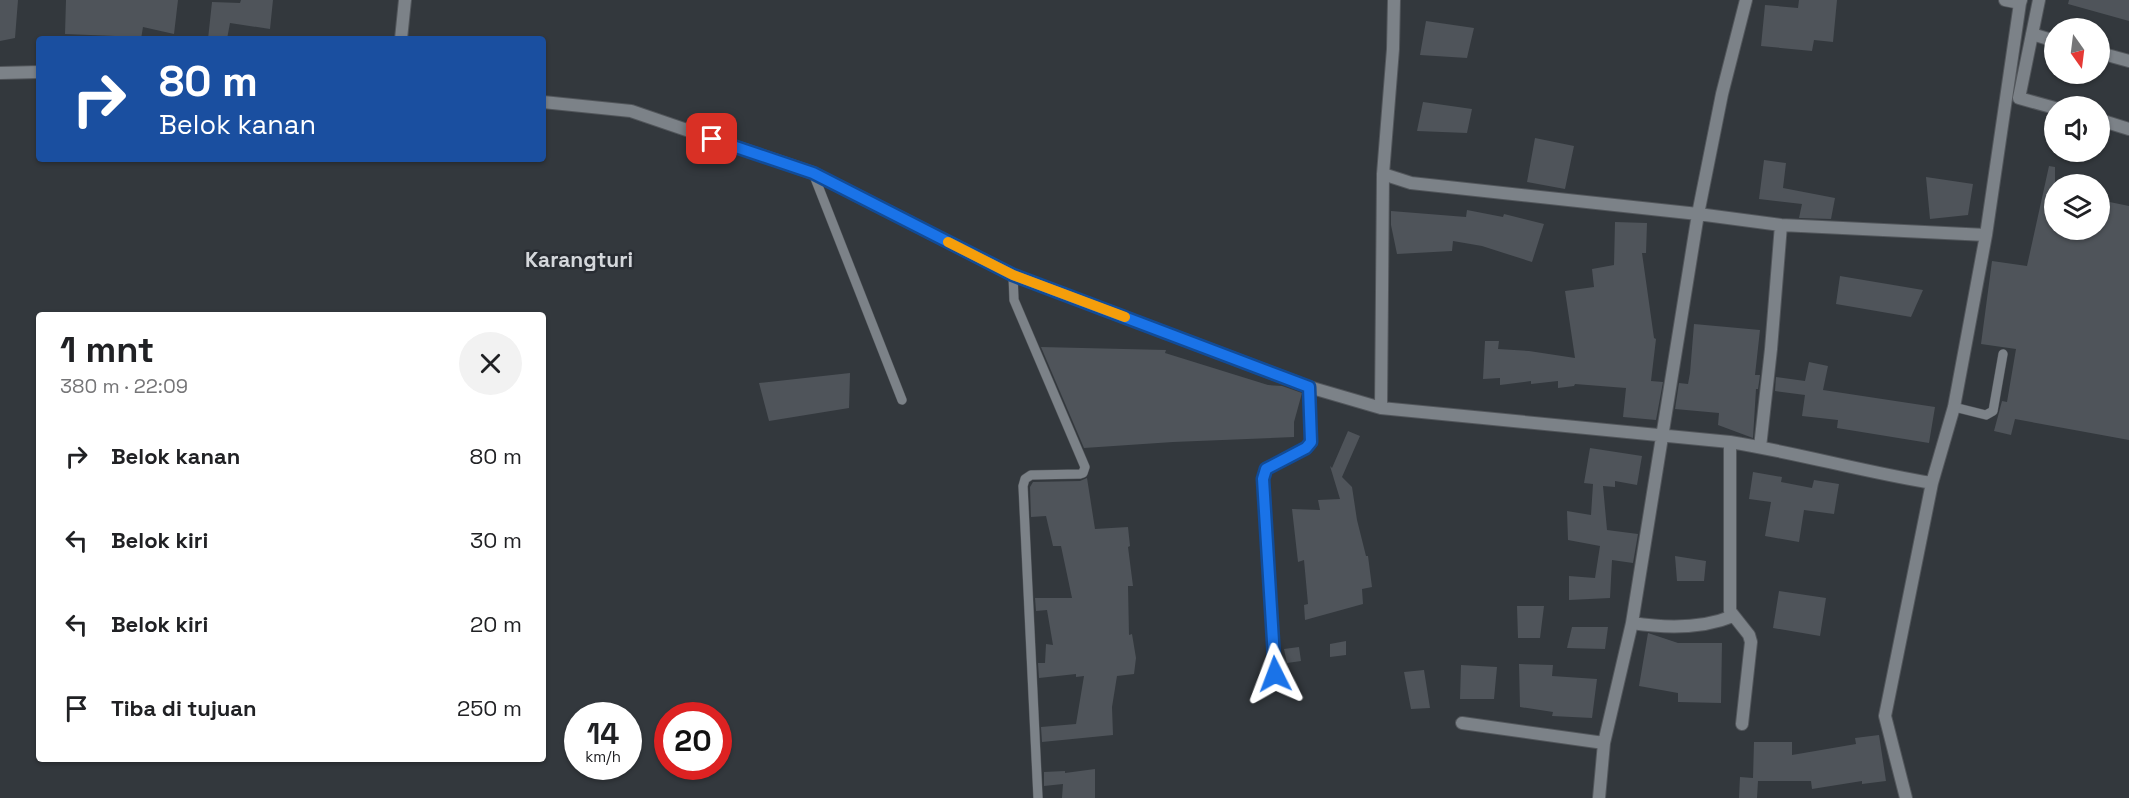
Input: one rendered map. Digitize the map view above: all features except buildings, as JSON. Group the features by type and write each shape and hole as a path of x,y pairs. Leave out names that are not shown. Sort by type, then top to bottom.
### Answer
{"street":[{"path":"400,36 405,0"},
{"path":"1381,408 1383,174 1393,49 1394,0"},
{"path":"1599,798 1604,743 1632,623 1698,214 1722,94 1746,0"},
{"path":"1906,798 1885,716 1932,483 1954,407 1986,235 2021,2 2005,0"},
{"path":"2039,0 2019,98 2044,105"},
{"path":"2032,34 2044,38"},
{"path":"2110,56 2129,61"},
{"path":"0,73 36,72"},
{"path":"546,102 631,111 813,173 1013,275 1309,387 1381,408 1730,442 1932,483"},
{"path":"2110,123 2129,129"},
{"path":"1383,174 1411,183 1781,225 1986,235"},
{"path":"1760,447 1781,225"},
{"path":"1730,442 1730,610 1750,639 1743,724"},
{"path":"1632,623 1676,626 1707,625 1733,616"},
{"path":"1462,723 1604,743"}],"lane":[{"path":"813,173 902,400"},
{"path":"1013,275 1014,300 1086,467 1080,474 1031,475 1025,479 1023,486 1038,798"},
{"path":"1954,407 1986,415 1993,411 2003,354"},
{"path":"1275,674 1263,479 1266,469 1306,448 1311,442 1309,387"}],"slow traffic":[{"path":"948,242 1013,275 1125,317"}],"district":[{"name":"Karangturi","path":"579,259"}],"route":[{"path":"712,139 813,173 1013,275 1309,387 1311,442 1306,448 1266,469 1263,479 1275,674"}]}
